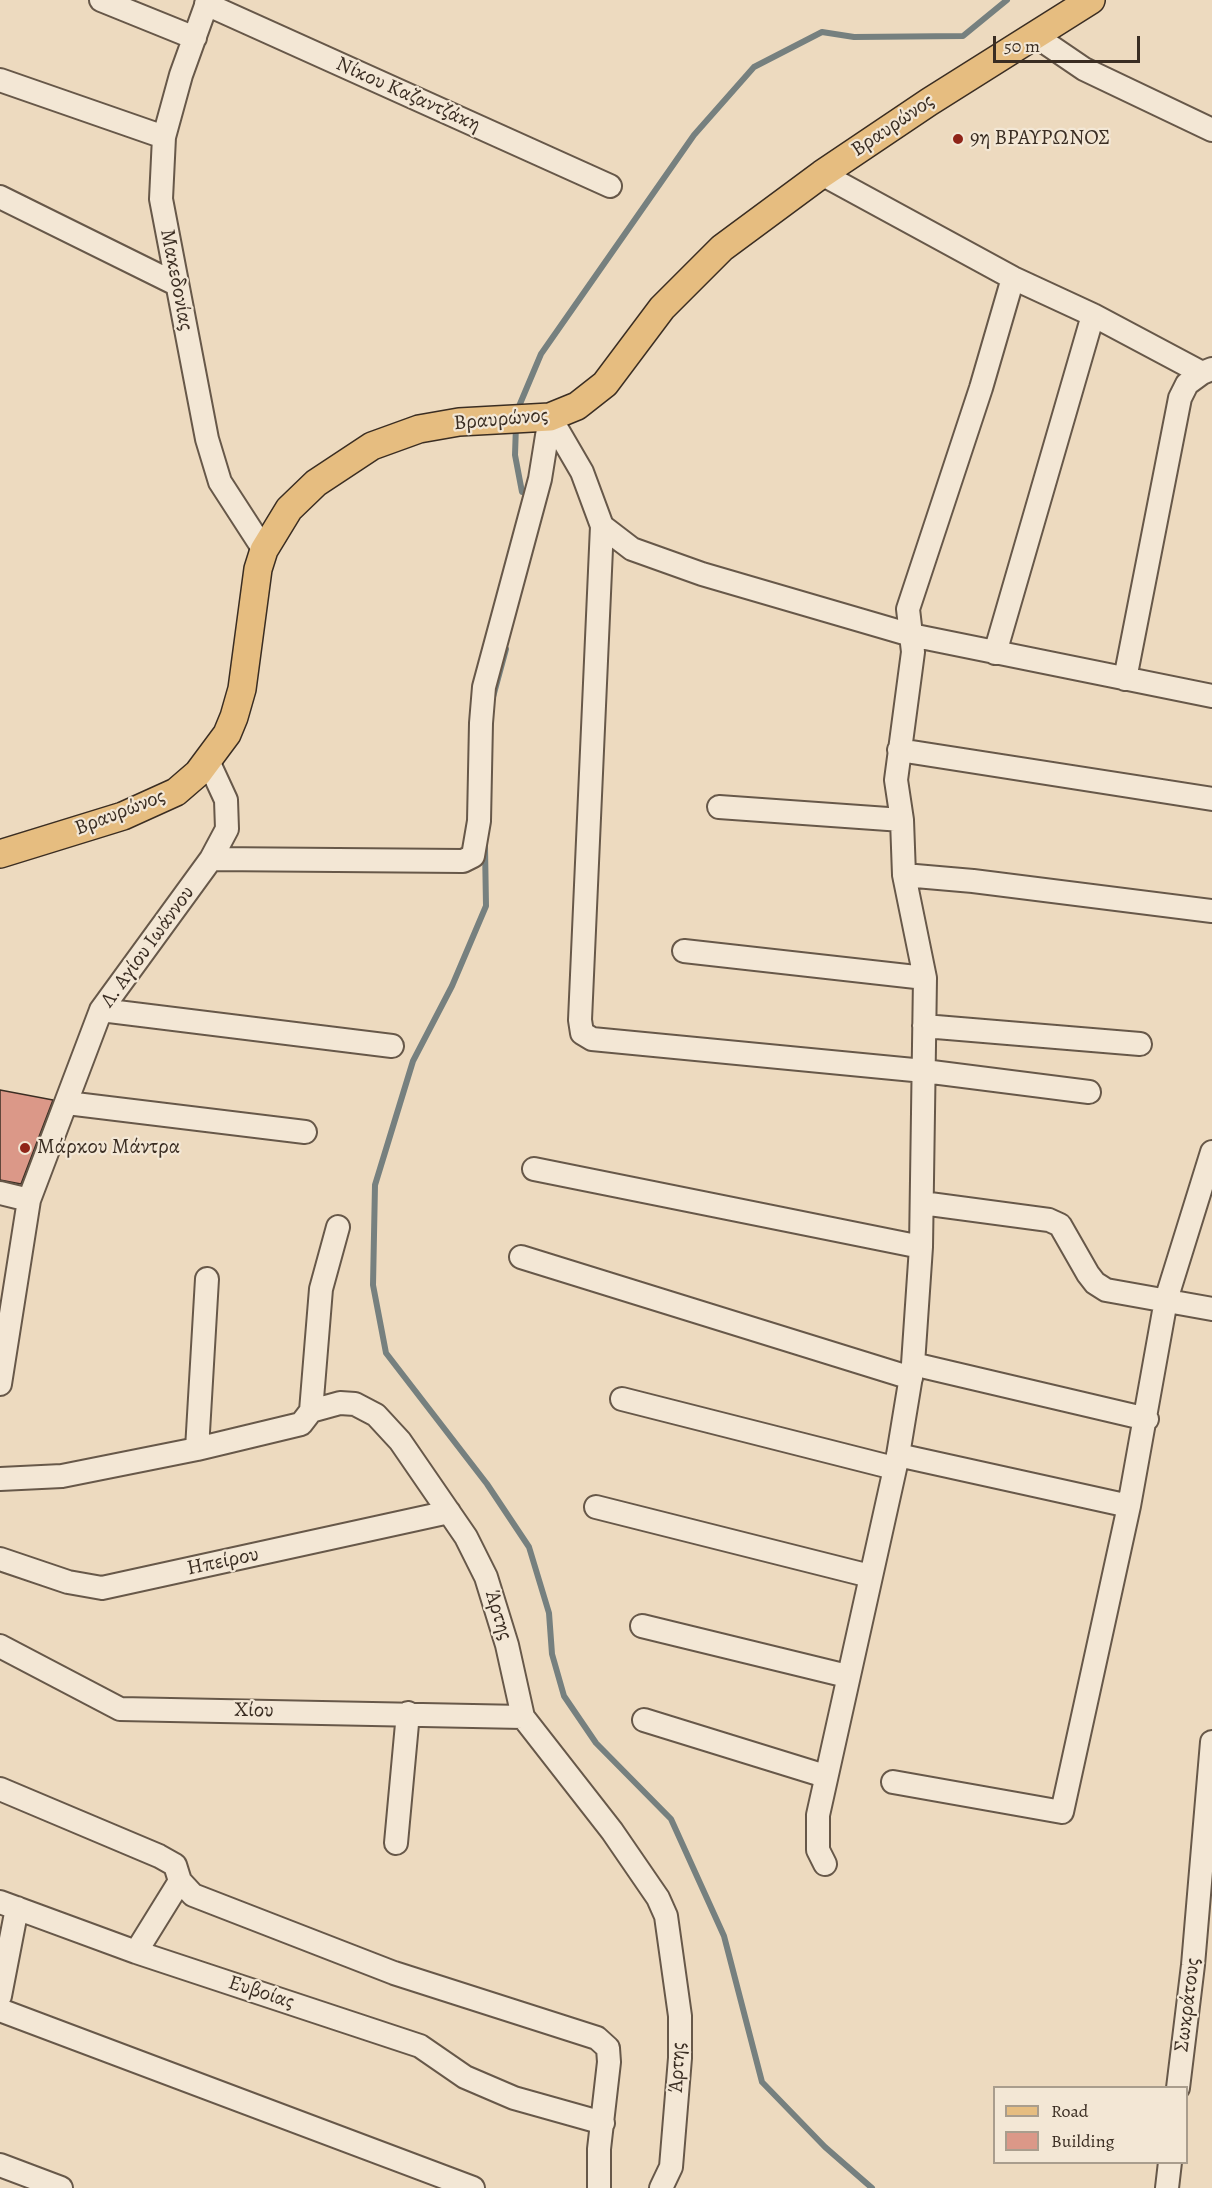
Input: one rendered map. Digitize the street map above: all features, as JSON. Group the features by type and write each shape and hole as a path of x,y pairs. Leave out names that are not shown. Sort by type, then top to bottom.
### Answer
{"main road":[{"name":"Βραυρώνος","path":"0,854 143,808 176,792 208,761 227,734 242,689 258,569 264,550 279,522 299,498 334,469 372,446 419,429 459,422 540,418 589,398 605,384 662,308 722,248 822,174 1090,0"}],"street":[{"path":"101,0 195,38"},
{"name":"Μακεδονίας","path":"207,2 181,75 164,137 161,199 195,387 220,482 264,550"},
{"name":"Νίκου Καζαντζάκη","path":"207,2 610,186"},
{"path":"1034,35 1084,69 1211,128"},
{"path":"0,80 164,137"},
{"path":"822,174 1013,278 1207,371"},
{"path":"0,197 176,284"},
{"path":"825,1864 818,1850 816,1834 825,1776 896,1461 912,1371 921,1247 926,978 904,875 902,820 896,780 913,652 908,609 981,388 1013,278"},
{"path":"995,653 1093,315"},
{"path":"1125,679 1179,398 1187,384 1207,371"},
{"path":"540,418 582,472 602,526 580,1020 582,1033 592,1039 924,1071 1089,1092"},
{"path":"211,859 463,861 473,856 479,821 484,687 540,479 540,418"},
{"path":"602,526 632,549 682,567 911,635 1212,696"},
{"path":"900,750 1212,799"},
{"name":"Λ. Αγίου Ιωάννου","path":"0,1384 29,1200 101,1010 211,859 227,829 228,810 223,790 208,761"},
{"path":"719,807 902,820"},
{"path":"904,875 985,882 1212,911"},
{"path":"684,951 926,978"},
{"path":"101,1010 392,1046"},
{"path":"924,1026 1140,1044"},
{"path":"67,1102 305,1132"},
{"path":"893,1782 1062,1812 1147,1419 1166,1300 1212,1152"},
{"path":"534,1168 921,1247"},
{"path":"0,1193 29,1200"},
{"path":"922,1203 1048,1220 1060,1225 1095,1283 1106,1290 1212,1309"},
{"path":"311,1411 321,1289 338,1227"},
{"path":"521,1257 912,1371 1147,1419"},
{"path":"197,1449 207,1279"},
{"path":"622,1399 896,1461 1129,1506"},
{"name":"Άρτης","path":"0,1479 62,1476 197,1449 301,1424 311,1411 339,1403 355,1404 376,1414 400,1441 449,1512 466,1538 486,1577 507,1645 523,1717 612,1831 658,1898 666,1916 680,2016 680,2058 671,2167 661,2188"},
{"path":"596,1507 870,1576"},
{"name":"Ηπείρου","path":"0,1559 68,1582 102,1588 449,1512"},
{"path":"642,1626 847,1676"},
{"name":"Χίου","path":"0,1646 120,1709 523,1717"},
{"path":"396,1843 408,1713"},
{"path":"644,1720 825,1776"},
{"name":"Σωκράτους","path":"1178,2086 1193,1965 1212,1742"},
{"path":"0,1789 159,1856 175,1865 180,1881 193,1895 394,1973 597,2038 608,2048 609,2062 599,2188"},
{"path":"136,1952 180,1881"},
{"path":"0,1996 9,1905"},
{"name":"Ευβοίας","path":"9,1905 136,1952 420,2046 465,2077 514,2098 603,2123"},
{"path":"0,2010 473,2188"},
{"path":"1167,2188 1170,2164"},
{"path":"0,2165 61,2188"}],"building":[{"name":"Μάρκου Μάντρα","path":"0,1090 53,1100 21,1184 0,1180"}],"waterway":[{"path":"517,411 541,354 694,135 754,67 822,32 854,37 963,36 1007,0"},
{"path":"516,425 515,455 522,492"},
{"path":"493,697 506,649"},
{"path":"485,847 486,906 452,986 413,1061 375,1185 373,1285 386,1353 487,1484 529,1547 549,1613 552,1654 564,1696 596,1743 671,1819 724,1936 762,2082 825,2147 872,2188"}],"place":[{"name":"9η ΒΡΑΥΡΩΝΟΣ","path":"958,139"},
{"name":"Μάρκου Μάντρα","path":"25,1148"}]}
